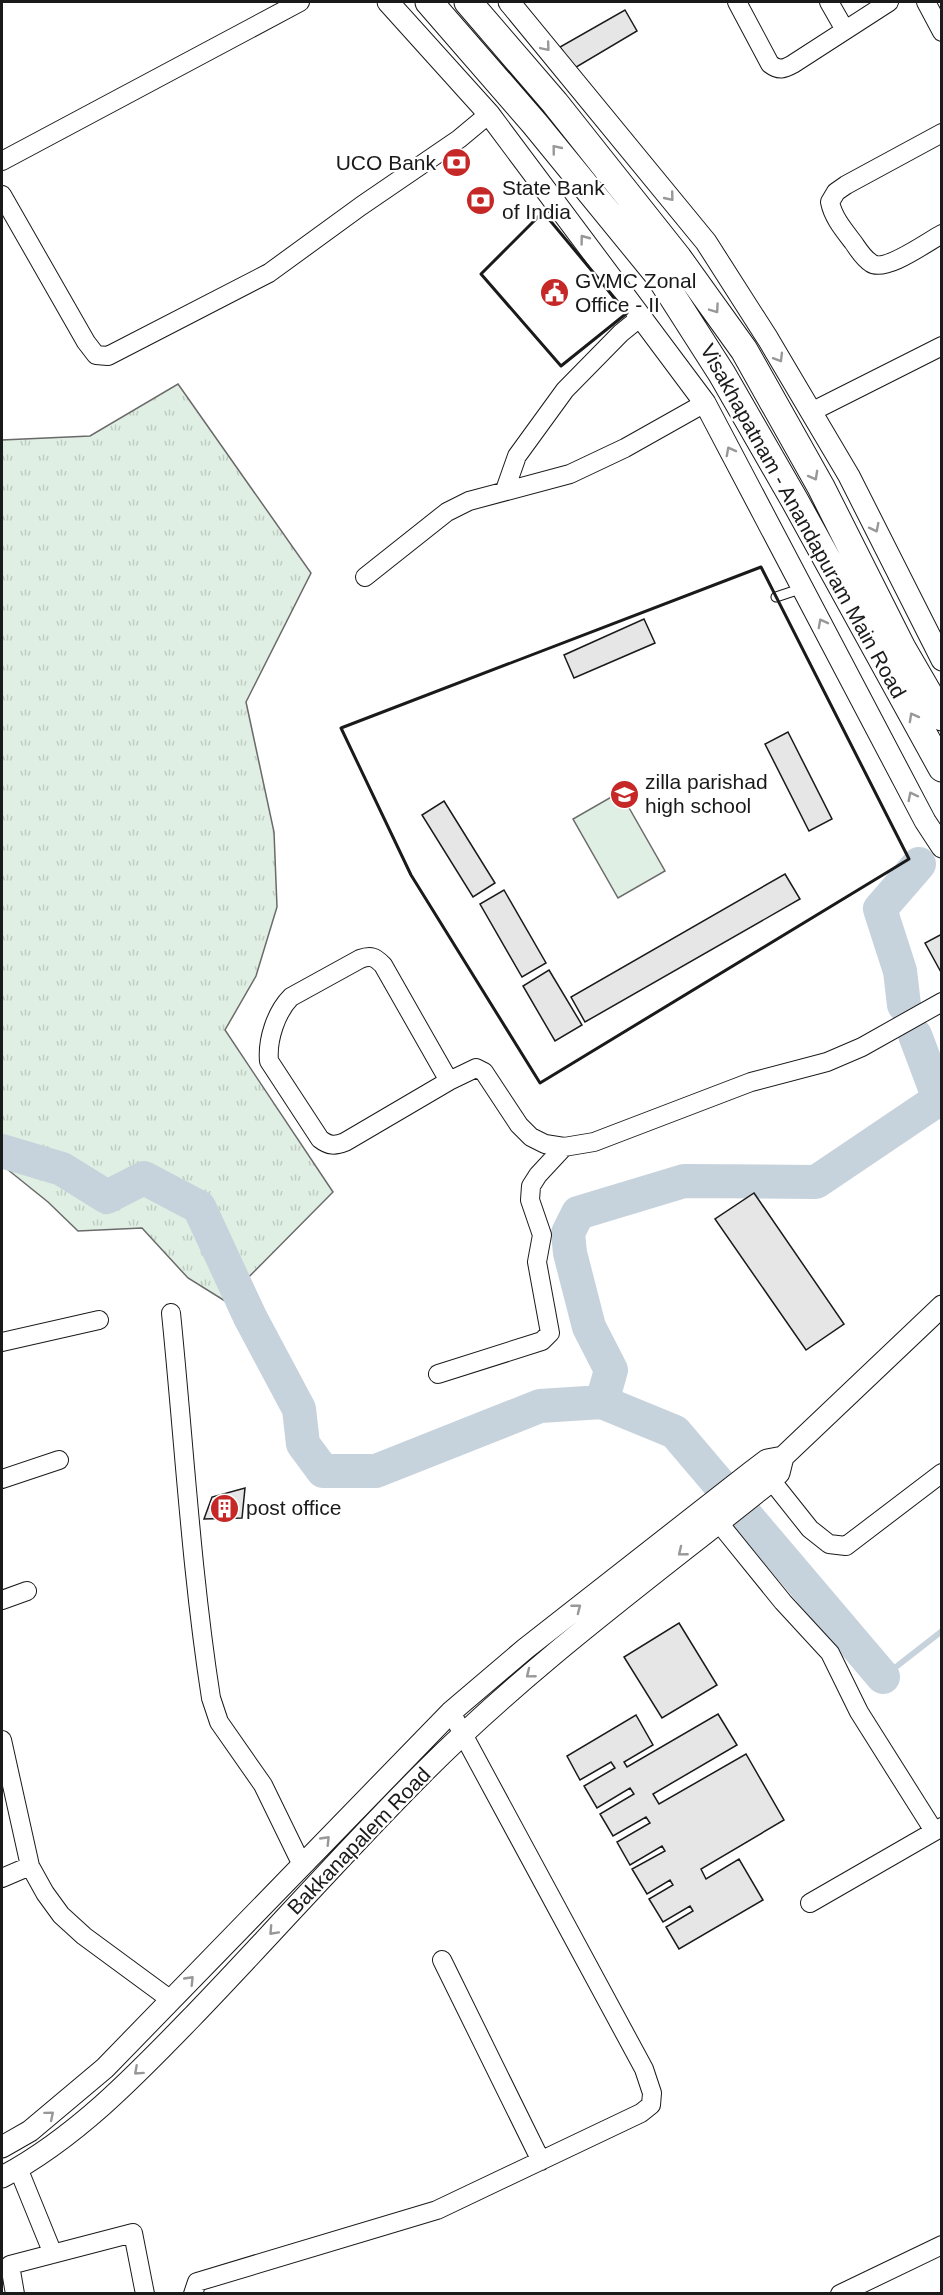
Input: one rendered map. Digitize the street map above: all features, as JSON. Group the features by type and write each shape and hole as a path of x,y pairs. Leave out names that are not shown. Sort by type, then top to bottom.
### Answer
{"main road":[{"name":"Visakhapatnam - Anandapuram Main Road","path":"429,2 535,124 660,277 739,403 795,501 891,652 942,717"},
{"name":"Visakhapatnam - Anandapuram Main Road","path":"468,2 555,103 650,221 744,350 821,488 942,768"}],"street":[{"path":"2,161 300,2"},
{"path":"388,2 489,114 705,403 924,821 942,847"},
{"path":"508,2 706,242 768,339 849,476 936,635 942,660"},
{"path":"737,2 770,64 777,69 785,69 889,2"},
{"path":"829,2 845,30"},
{"path":"926,2 942,32"},
{"path":"2,195 86,342 96,355 108,356 269,273 459,139 489,114"},
{"path":"942,134 846,185 836,192 830,202 832,213 863,256 872,264 880,266 892,262 942,234"},
{"path":"505,490 517,456 565,390 621,333 642,316"},
{"path":"811,412 942,346"},
{"path":"365,577 447,512 469,501 570,474 598,462 705,403"},
{"path":"449,1081 382,965 370,956 360,959 291,997 283,1005 278,1015 269,1061 320,1139 327,1144 336,1145 345,1142 449,1081 476,1068 484,1072 519,1125 531,1137 545,1144 564,1147 594,1142 751,1082 827,1062 862,1047 942,1002"},
{"path":"438,1374 542,1341 550,1333 537,1262 542,1235 530,1200 531,1186 564,1147"},
{"path":"2,2147 30,2131 105,2068 451,1712 525,1649 721,1513 762,1479 767,1460 783,1457 942,1306"},
{"path":"171,1313 182,1412 188,1511 211,1698 219,1722 255,1772 302,1865"},
{"path":"2,1342 99,1320"},
{"path":"2,1479 59,1460"},
{"path":"762,1479 829,1545 846,1546 942,1473"},
{"path":"721,1513 783,1602 830,1653 859,1712 938,1829 810,1903"},
{"name":"Bakkanapalem Road","path":"10,2173 80,2124 150,2061 345,1853 462,1734 504,1695 721,1513"},
{"path":"2,1600 27,1590"},
{"path":"193,2294 197,2282 437,2210 641,2113 651,2105 652,2092 644,2069 451,1712"},
{"path":"2,1746 30,1866 61,1915 171,2000"},
{"path":"2,1878 30,1866"},
{"path":"442,1960 541,2161"},
{"path":"10,2173 53,2254"},
{"path":"15,2294 10,2265 133,2233 145,2294"},
{"path":"840,2294 942,2245"}],"lane":[{"path":"776,597 803,588"}],"green space":[{"path":"178,384 311,573 246,702 274,832 277,907 256,976 225,1030 333,1192 225,1301 188,1278 142,1228 78,1231 48,1202 2,1165 2,440 90,436"},
{"path":"620,792 665,871 618,898 573,819"}],"building":[{"path":"625,10 637,31 573,69 560,47"},
{"path":"644,619 655,643 574,678 564,655"},
{"path":"788,732 832,819 809,831 765,744"},
{"path":"444,801 495,883 473,897 422,815"},
{"path":"785,874 800,899 585,1022 571,997"},
{"path":"504,890 546,963 522,977 480,904"},
{"path":"942,934 942,974 925,943"},
{"path":"549,970 582,1025 555,1041 523,986"},
{"path":"754,1193 844,1324 806,1350 715,1219"},
{"name":"post office","path":"245,1488 242,1518 204,1519 212,1497"},
{"path":"679,1623 717,1685 662,1718 624,1657"},
{"path":"718,1714 737,1745 653,1794 659,1804 746,1754 784,1820 701,1869 706,1879 739,1859 763,1900 679,1949 666,1927 693,1911 690,1906 663,1922 649,1899 673,1885 670,1880 647,1894 632,1869 665,1851 662,1846 630,1865 617,1842 650,1823 646,1817 613,1836 600,1814 634,1794 630,1788 597,1808 584,1786 615,1768 611,1762 580,1780 567,1756 636,1715 653,1745 624,1762 627,1767"}],"waterway":[{"path":"904,1005 900,971 880,909 919,864"},
{"path":"602,1402 611,1370 589,1327 570,1253 568,1233 578,1213 684,1181 816,1182 939,1099 915,1035"},
{"path":"2,1151 62,1169 107,1197 144,1178 199,1207 250,1317 299,1409 303,1444 323,1471 376,1471 540,1406 602,1402 675,1432 883,1677"},
{"path":"883,1677 942,1631"}],"wall":[{"path":"543,212 627,313 561,366 481,274 543,212"},
{"path":"761,567 909,859 540,1083 411,875 341,728 761,567"}],"place":[{"name":"UCO Bank","path":"457,163"},
{"name":"State Bank of India","path":"481,200"},
{"name":"GVMC Zonal Office - II","path":"554,293"},
{"name":"zilla parishad high school","path":"624,794"},
{"name":"post office","path":"225,1508"}]}
